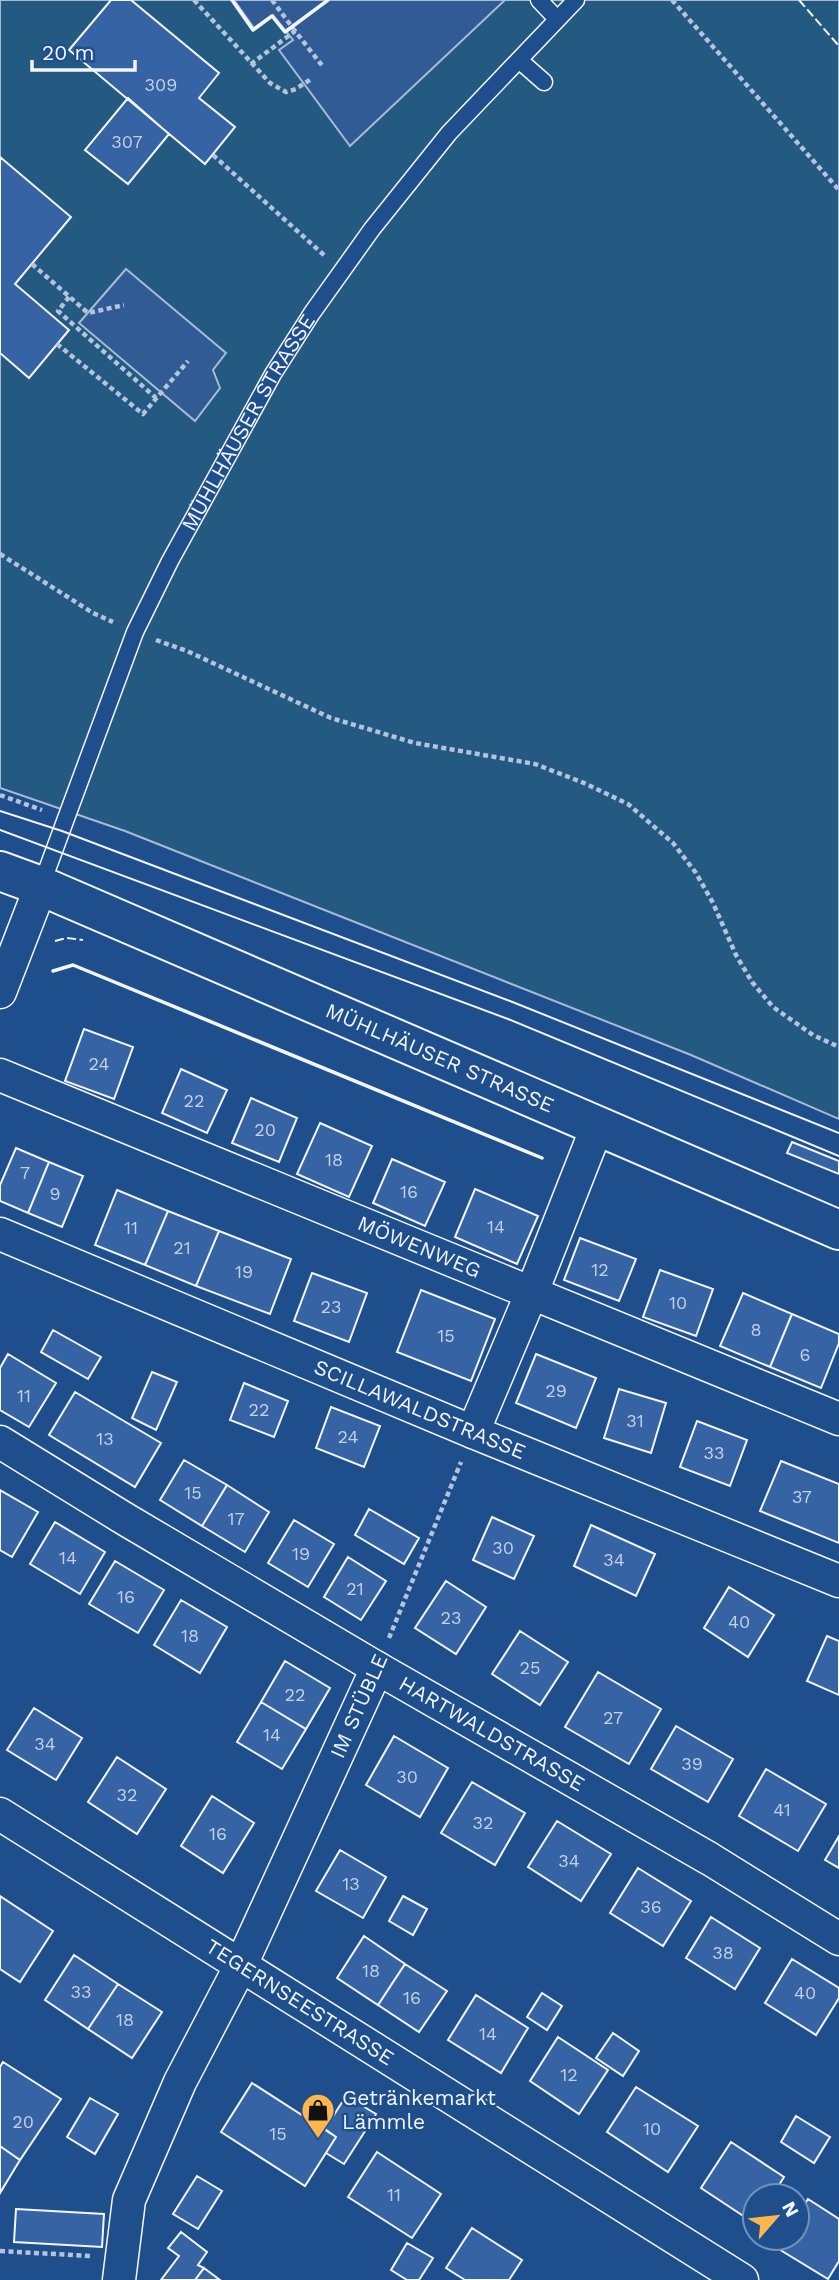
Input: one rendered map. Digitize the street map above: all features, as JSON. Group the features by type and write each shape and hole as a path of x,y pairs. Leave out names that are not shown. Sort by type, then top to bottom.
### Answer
{"main road":[{"name":"MÜHLHÄUSER STRASSE","path":"0,871 41,886 839,1230"}],"street":[{"path":"0,992 41,886"},
{"name":"MÖWENWEG","path":"0,1075 839,1419"},
{"path":"473,1432 597,1127"},
{"name":"SCILLAWALDSTRASSE","path":"0,1234 473,1432 839,1581"},
{"name":"HARTWALDSTRASSE","path":"0,1442 377,1668 710,1859 839,1939"},
{"name":"IM STÜBLE","path":"120,2269 129,2200 180,2082 240,1966 377,1668"},
{"name":"TEGERNSEESTRASSE","path":"0,1814 742,2280"}],"lane":[{"path":"539,0 558,19"},
{"name":"MÜHLHÄUSER STRASSE","path":"41,886 135,632 170,561 273,374 342,270 449,133 576,0"},
{"path":"519,60 544,82"}],"path":[{"path":"194,0 270,83 286,92 311,79"},
{"path":"272,0 324,68"},
{"path":"672,0 839,190"},
{"path":"251,64 295,31"},
{"path":"213,155 342,270"},
{"path":"32,264 88,313 124,305"},
{"path":"69,297 58,311 156,398"},
{"path":"57,344 143,414 188,361"},
{"path":"0,554 93,613 187,651 331,718 415,743 536,764 628,804 673,843 696,873 713,903 736,955 752,982 773,1007 813,1035 839,1047"},
{"path":"0,794 66,820"},
{"name":"IM STÜBLE","path":"377,1668 473,1432"},
{"path":"0,2251 120,2269"}],"shaded area":[{"path":"0,0 839,0 839,1119 691,1055 125,831 0,788"},
{"path":"234,0 505,0 350,146 279,50 293,40 273,15 254,28"},
{"path":"126,269 226,353 213,370 220,388 195,421 79,323"}],"building":[{"path":"111,0 131,0 219,73 199,98 235,127 205,164 69,50"},
{"path":"128,98 169,134 128,184 85,150"},
{"path":"0,157 71,217 15,284 69,330 29,378 0,353"},
{"path":"84,1029 133,1047 114,1099 65,1081"},
{"path":"181,1069 227,1090 207,1133 162,1113"},
{"path":"251,1098 297,1118 279,1162 232,1143"},
{"path":"320,1123 372,1146 349,1197 297,1174"},
{"path":"792,1142 839,1161 839,1174 787,1153"},
{"path":"16,1148 49,1162 28,1213 0,1201 0,1185"},
{"path":"392,1159 445,1182 425,1226 373,1203"},
{"path":"49,1162 83,1176 62,1227 28,1213"},
{"path":"475,1189 538,1216 517,1264 455,1237"},
{"path":"117,1190 168,1211 145,1265 95,1245"},
{"path":"168,1211 219,1231 196,1286 145,1265"},
{"path":"219,1231 291,1259 270,1314 196,1286"},
{"path":"580,1238 636,1259 619,1301 564,1280"},
{"path":"660,1270 713,1289 696,1336 643,1317"},
{"path":"312,1273 367,1293 349,1342 294,1321"},
{"path":"421,1290 495,1319 471,1381 397,1352"},
{"path":"743,1293 792,1314 770,1367 720,1346"},
{"path":"792,1314 839,1334 839,1343 821,1388 770,1367"},
{"path":"53,1330 101,1357 88,1379 41,1352"},
{"path":"8,1354 56,1383 29,1427 0,1410 0,1368"},
{"path":"536,1354 596,1378 576,1428 516,1403"},
{"path":"152,1372 177,1382 156,1430 132,1418"},
{"path":"244,1383 288,1401 274,1437 230,1420"},
{"path":"619,1389 666,1403 651,1453 604,1438"},
{"path":"75,1392 161,1443 135,1487 49,1435"},
{"path":"331,1407 380,1426 364,1467 316,1448"},
{"path":"697,1421 747,1440 730,1486 680,1467"},
{"path":"184,1460 227,1485 202,1526 160,1500"},
{"path":"781,1461 839,1484 839,1543 760,1511"},
{"path":"227,1485 269,1512 245,1552 202,1526"},
{"path":"0,1490 38,1512 12,1557 0,1550"},
{"path":"369,1509 419,1538 404,1564 355,1535"},
{"path":"492,1517 534,1536 514,1579 473,1560"},
{"path":"294,1520 334,1544 308,1587 268,1563"},
{"path":"55,1522 105,1552 80,1594 30,1564"},
{"path":"591,1525 655,1554 636,1596 574,1566"},
{"path":"348,1557 386,1581 361,1620 324,1597"},
{"path":"115,1561 164,1590 138,1633 89,1604"},
{"path":"446,1581 486,1607 456,1654 415,1628"},
{"path":"729,1587 774,1615 748,1657 704,1628"},
{"path":"181,1600 227,1627 200,1673 154,1645"},
{"path":"520,1631 568,1662 540,1705 492,1674"},
{"path":"827,1636 839,1641 839,1695 807,1681"},
{"path":"285,1661 330,1688 306,1729 261,1702"},
{"path":"598,1672 661,1709 629,1764 565,1727"},
{"path":"261,1702 306,1729 282,1769 237,1742"},
{"path":"34,1708 82,1738 56,1780 7,1750"},
{"path":"676,1726 733,1759 708,1802 651,1769"},
{"path":"394,1736 448,1768 420,1817 366,1785"},
{"path":"117,1757 166,1789 137,1834 88,1802"},
{"path":"766,1769 826,1804 798,1851 739,1816"},
{"path":"472,1782 525,1813 495,1865 441,1833"},
{"path":"212,1796 254,1823 223,1873 181,1846"},
{"path":"557,1821 611,1854 581,1901 528,1867"},
{"path":"839,1836 839,1868 825,1860"},
{"path":"340,1850 386,1877 363,1918 316,1891"},
{"path":"638,1868 691,1901 663,1946 610,1913"},
{"path":"0,1896 53,1931 20,1982 0,1969"},
{"path":"403,1896 427,1909 413,1935 389,1921"},
{"path":"711,1917 760,1948 735,1989 686,1958"},
{"path":"364,1936 405,1964 378,2005 337,1978"},
{"path":"74,1955 118,1984 88,2029 45,2000"},
{"path":"792,1959 839,1988 839,1998 816,2035 765,2003"},
{"path":"405,1964 447,1991 419,2032 378,2005"},
{"path":"118,1984 162,2012 132,2058 88,2029"},
{"path":"542,1993 562,2006 547,2030 527,2017"},
{"path":"476,1995 528,2028 501,2073 448,2040"},
{"path":"613,2033 639,2051 623,2076 596,2058"},
{"path":"558,2037 608,2070 579,2114 530,2081"},
{"path":"3,2062 61,2099 20,2160 0,2146 0,2067"},
{"path":"252,2083 336,2137 305,2186 221,2132"},
{"path":"636,2087 698,2126 668,2172 607,2132"},
{"path":"346,2096 376,2114 344,2164 326,2153 336,2137 325,2129"},
{"path":"90,2098 118,2114 95,2154 67,2137"},
{"path":"796,2116 830,2137 814,2163 781,2142"},
{"path":"731,2142 784,2177 781,2182 741,2182 741,2214 701,2188"},
{"path":"0,2146 20,2160 0,2193"},
{"path":"377,2152 441,2194 412,2238 348,2197"},
{"path":"197,2176 222,2191 198,2229 173,2214"},
{"path":"811,2201 839,2219 839,2261 828,2279 784,2252 811,2252"},
{"path":"16,2209 104,2214 102,2247 14,2242"},
{"path":"472,2228 522,2260 509,2280 465,2280 446,2268"},
{"path":"181,2232 207,2252 198,2265 204,2268 195,2280 161,2280 179,2256 168,2248"},
{"path":"407,2243 433,2258 419,2280 407,2280 391,2270"},
{"path":"204,2268 220,2280 195,2280"}],"tram line":[{"path":"0,811 62,831 510,1001 839,1133"},
{"path":"0,830 508,1019 839,1156"}],"fence":[{"path":"799,0 839,46"},
{"path":"55,941 67,938 83,940"}],"wall":[{"path":"232,0 253,30 272,16 285,32 328,0"},
{"path":"53,971 73,965 542,1158"}],"place":[{"name":"Getränkemarkt Lämmle","path":"318,2140"}]}
